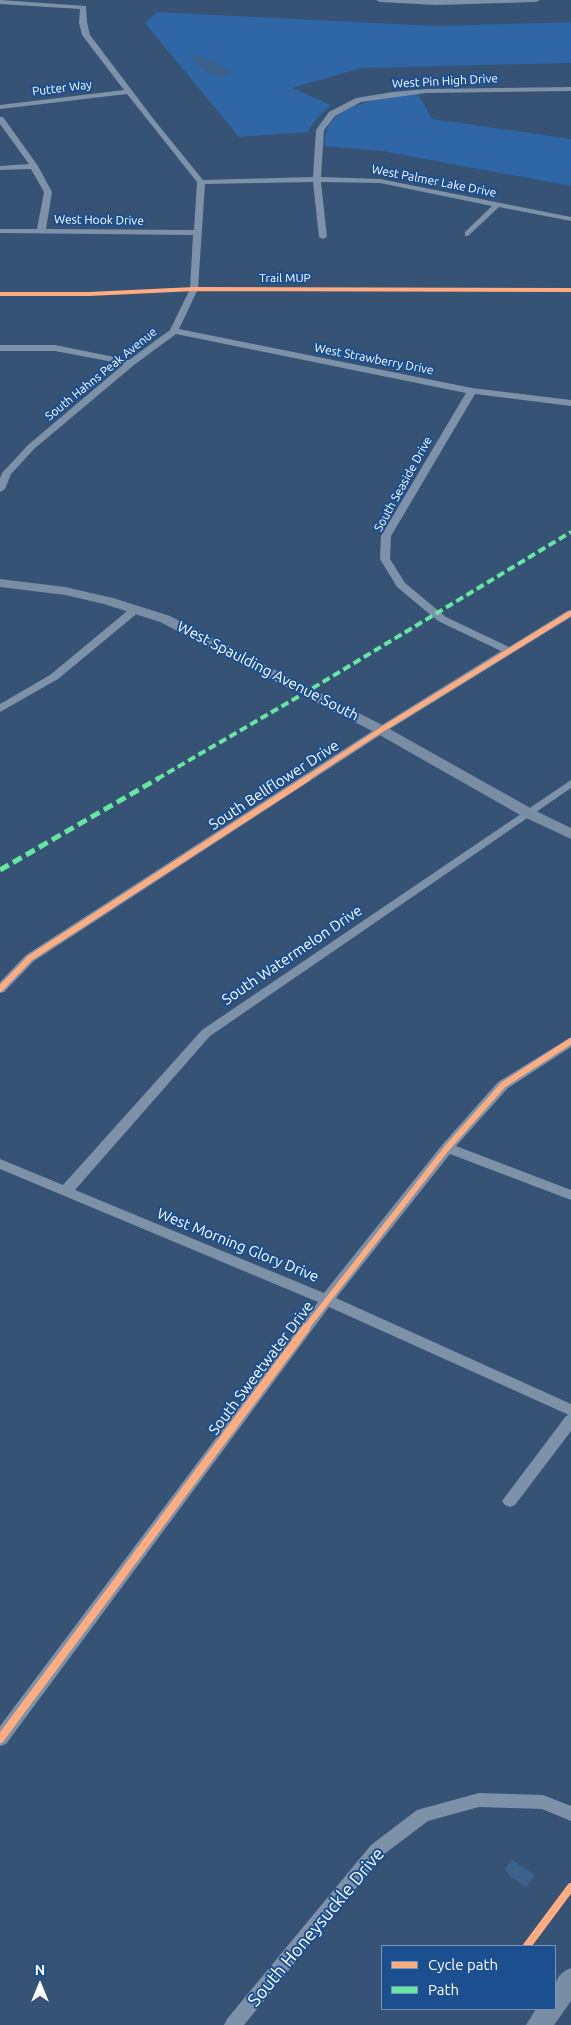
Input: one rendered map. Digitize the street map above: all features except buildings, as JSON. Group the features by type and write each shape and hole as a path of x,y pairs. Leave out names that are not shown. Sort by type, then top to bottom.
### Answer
{"street":[{"path":"0,2 84,7 92,0"},
{"path":"380,0 436,2 536,0"},
{"path":"84,7 83,22 86,35 128,92 201,182"},
{"name":"West Pin High Drive","path":"323,237 317,179 320,130 332,114 359,100 393,94 426,91 571,89"},
{"name":"Putter Way","path":"0,107 128,92"},
{"path":"0,119 34,166 48,192 41,232"},
{"path":"0,168 34,166"},
{"name":"West Palmer Lake Drive","path":"201,182 317,179 380,181 571,219"},
{"name":"South Hahns Peak Avenue","path":"0,489 7,474 31,447 132,362 174,331 194,290 201,182"},
{"path":"468,234 496,205"},
{"name":"West Hook Drive","path":"0,232 199,233"},
{"name":"West Strawberry Drive","path":"174,331 472,391 571,403"},
{"path":"0,348 55,348 132,362"},
{"name":"South Seaside Drive","path":"472,391 386,536 385,559 402,585 442,619 509,651"},
{"name":"West Spaulding Avenue South","path":"0,583 66,591 136,609 188,629 381,730 571,834"},
{"path":"0,709 54,677 136,609"},
{"name":"South Bellflower Drive","path":"0,989 30,958 381,730 571,613"},
{"name":"South Watermelon Drive","path":"65,1192 206,1033 571,783"},
{"name":"South Sweetwater Drive","path":"0,1739 327,1300 447,1148 503,1084 571,1041"},
{"path":"447,1148 571,1195"},
{"name":"West Morning Glory Drive","path":"0,1164 327,1300 571,1410"},
{"path":"510,1501 571,1420"},
{"name":"South Honeysuckle Drive","path":"233,2025 377,1850 423,1815 479,1800 543,1802 571,1814"},
{"path":"556,2002 571,1980"},
{"path":"539,2025 550,2010"}],"shaded area":[{"path":"157,12 437,26 571,22 571,63 361,68 292,88 331,105 317,118 308,132 239,137 145,23"},
{"path":"198,55 230,70 226,76 211,74 191,58"},
{"path":"418,94 432,119 571,139 571,186 382,151 324,146 327,130 333,120 342,113 367,102"},
{"path":"512,1860 535,1875 526,1887 512,1878 505,1869"}],"marked path":[{"path":"0,870 308,691 571,532"}],"cycle path":[{"name":"Trail MUP","path":"0,294 89,294 194,289 571,290"},
{"path":"0,989 30,958 381,730 571,613"},
{"path":"0,1739 327,1300 447,1148 503,1085 571,1041"},
{"path":"528,1945 571,1887"}]}
